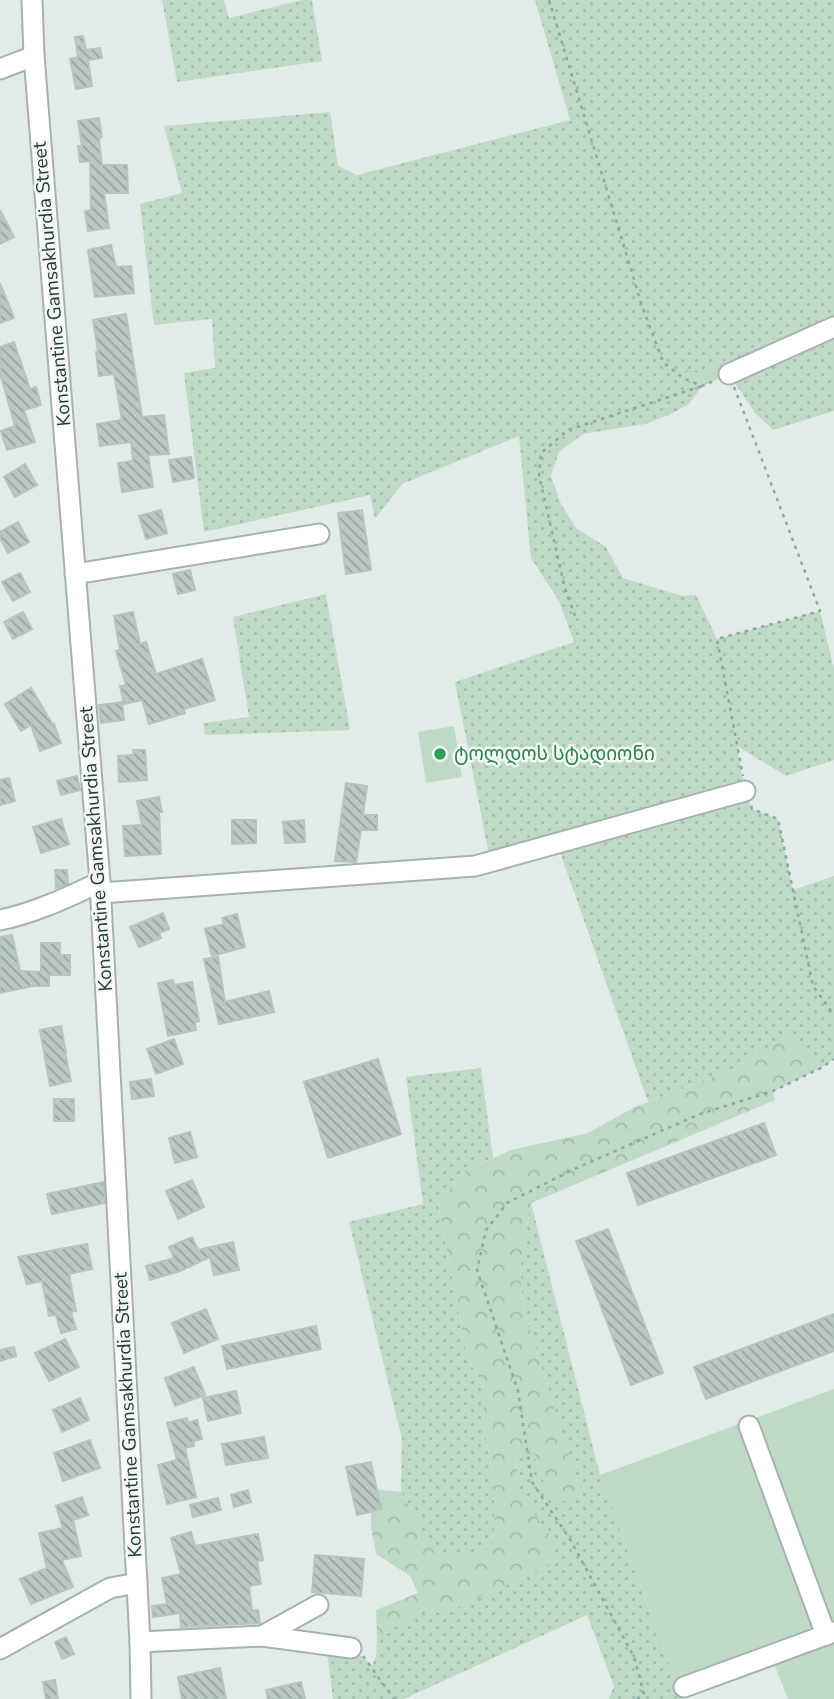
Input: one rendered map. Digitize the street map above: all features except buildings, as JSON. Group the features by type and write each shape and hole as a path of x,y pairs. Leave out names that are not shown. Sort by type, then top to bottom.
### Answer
{"street":[{"name":"Konstantine Gamsakhurdia Street","path":"32,0 34,56 100,888 141,1699"},
{"path":"0,69 34,56"},
{"path":"729,374 834,327"},
{"path":"75,574 319,534"},
{"path":"0,920 100,888 475,866 745,791"},
{"path":"684,1687 830,1633 748,1426"},
{"path":"0,1648 110,1588 137,1583"},
{"path":"262,1636 317,1605"},
{"path":"140,1642 262,1636 351,1647"}],"path":[{"path":"549,0 642,306 663,362 683,378 702,386"},
{"path":"575,616 565,589 539,475 541,453 568,430 702,386 729,374 820,611 717,639 745,791 752,809 778,819 813,986 834,1016"},
{"path":"637,1699 643,1694 634,1657 571,1541 532,1482 518,1391 477,1270 486,1230 507,1203 572,1170 700,1114 773,1091 834,1059"},
{"path":"351,1647 371,1665 394,1699"}],"green space":[{"path":"162,0 224,0 229,18 302,0 312,0 322,61 177,82"},
{"path":"535,0 834,0 834,312 705,370 673,369 683,378 702,386 689,404 645,424 583,434 559,452 551,476 561,504 576,528 606,547 623,578 682,596 696,595 717,639 820,611 834,669 834,760 786,776 737,746 745,791 752,809 778,819 793,890 834,876 834,1059 821,1068 786,1036 734,1069 648,1102 559,843 489,862 455,682 574,642 559,601 531,558 519,436 402,484 375,519 370,495 204,532 184,373 215,368 212,319 154,325 140,204 182,193 164,126 330,112 338,166 357,175 570,120"},
{"path":"834,312 834,327 702,386 683,378 672,369 705,370"},
{"path":"834,327 834,411 773,430 755,413 729,374"},
{"path":"326,594 350,730 205,735 203,723 249,717 233,617"},
{"name":"ტოლდოს სტადიონი","path":"454,726 462,777 426,783 418,732"},
{"path":"786,1036 821,1068 773,1091 775,1100 531,1203 520,1268 523,1307 582,1498 555,1503 539,1473 532,1444 516,1448 518,1493 552,1538 550,1565 443,1614 425,1608 377,1638 376,1610 418,1593 410,1576 376,1554 371,1527 371,1489 401,1492 434,1552 475,1557 493,1546 495,1510 493,1476 484,1426 484,1388 467,1356 438,1203 464,1172 511,1150 588,1133 635,1107 734,1069"},
{"path":"481,1068 493,1158 464,1172 438,1203 467,1356 484,1388 484,1426 493,1476 495,1510 493,1546 475,1557 433,1552 401,1492 402,1439 349,1222 423,1204 406,1077"},
{"path":"531,1203 600,1475 682,1699 609,1699 614,1686 587,1615 404,1699 333,1699 326,1644 351,1648 372,1665 376,1657 377,1638 425,1608 443,1614 550,1565 551,1538 518,1493 516,1448 532,1443 539,1473 582,1498 523,1307 520,1268"},
{"path":"834,1389 834,1699 788,1699 775,1666 682,1699 600,1475"}],"place":[{"name":"ტოლდოს სტადიონი","path":"440,754"}]}
